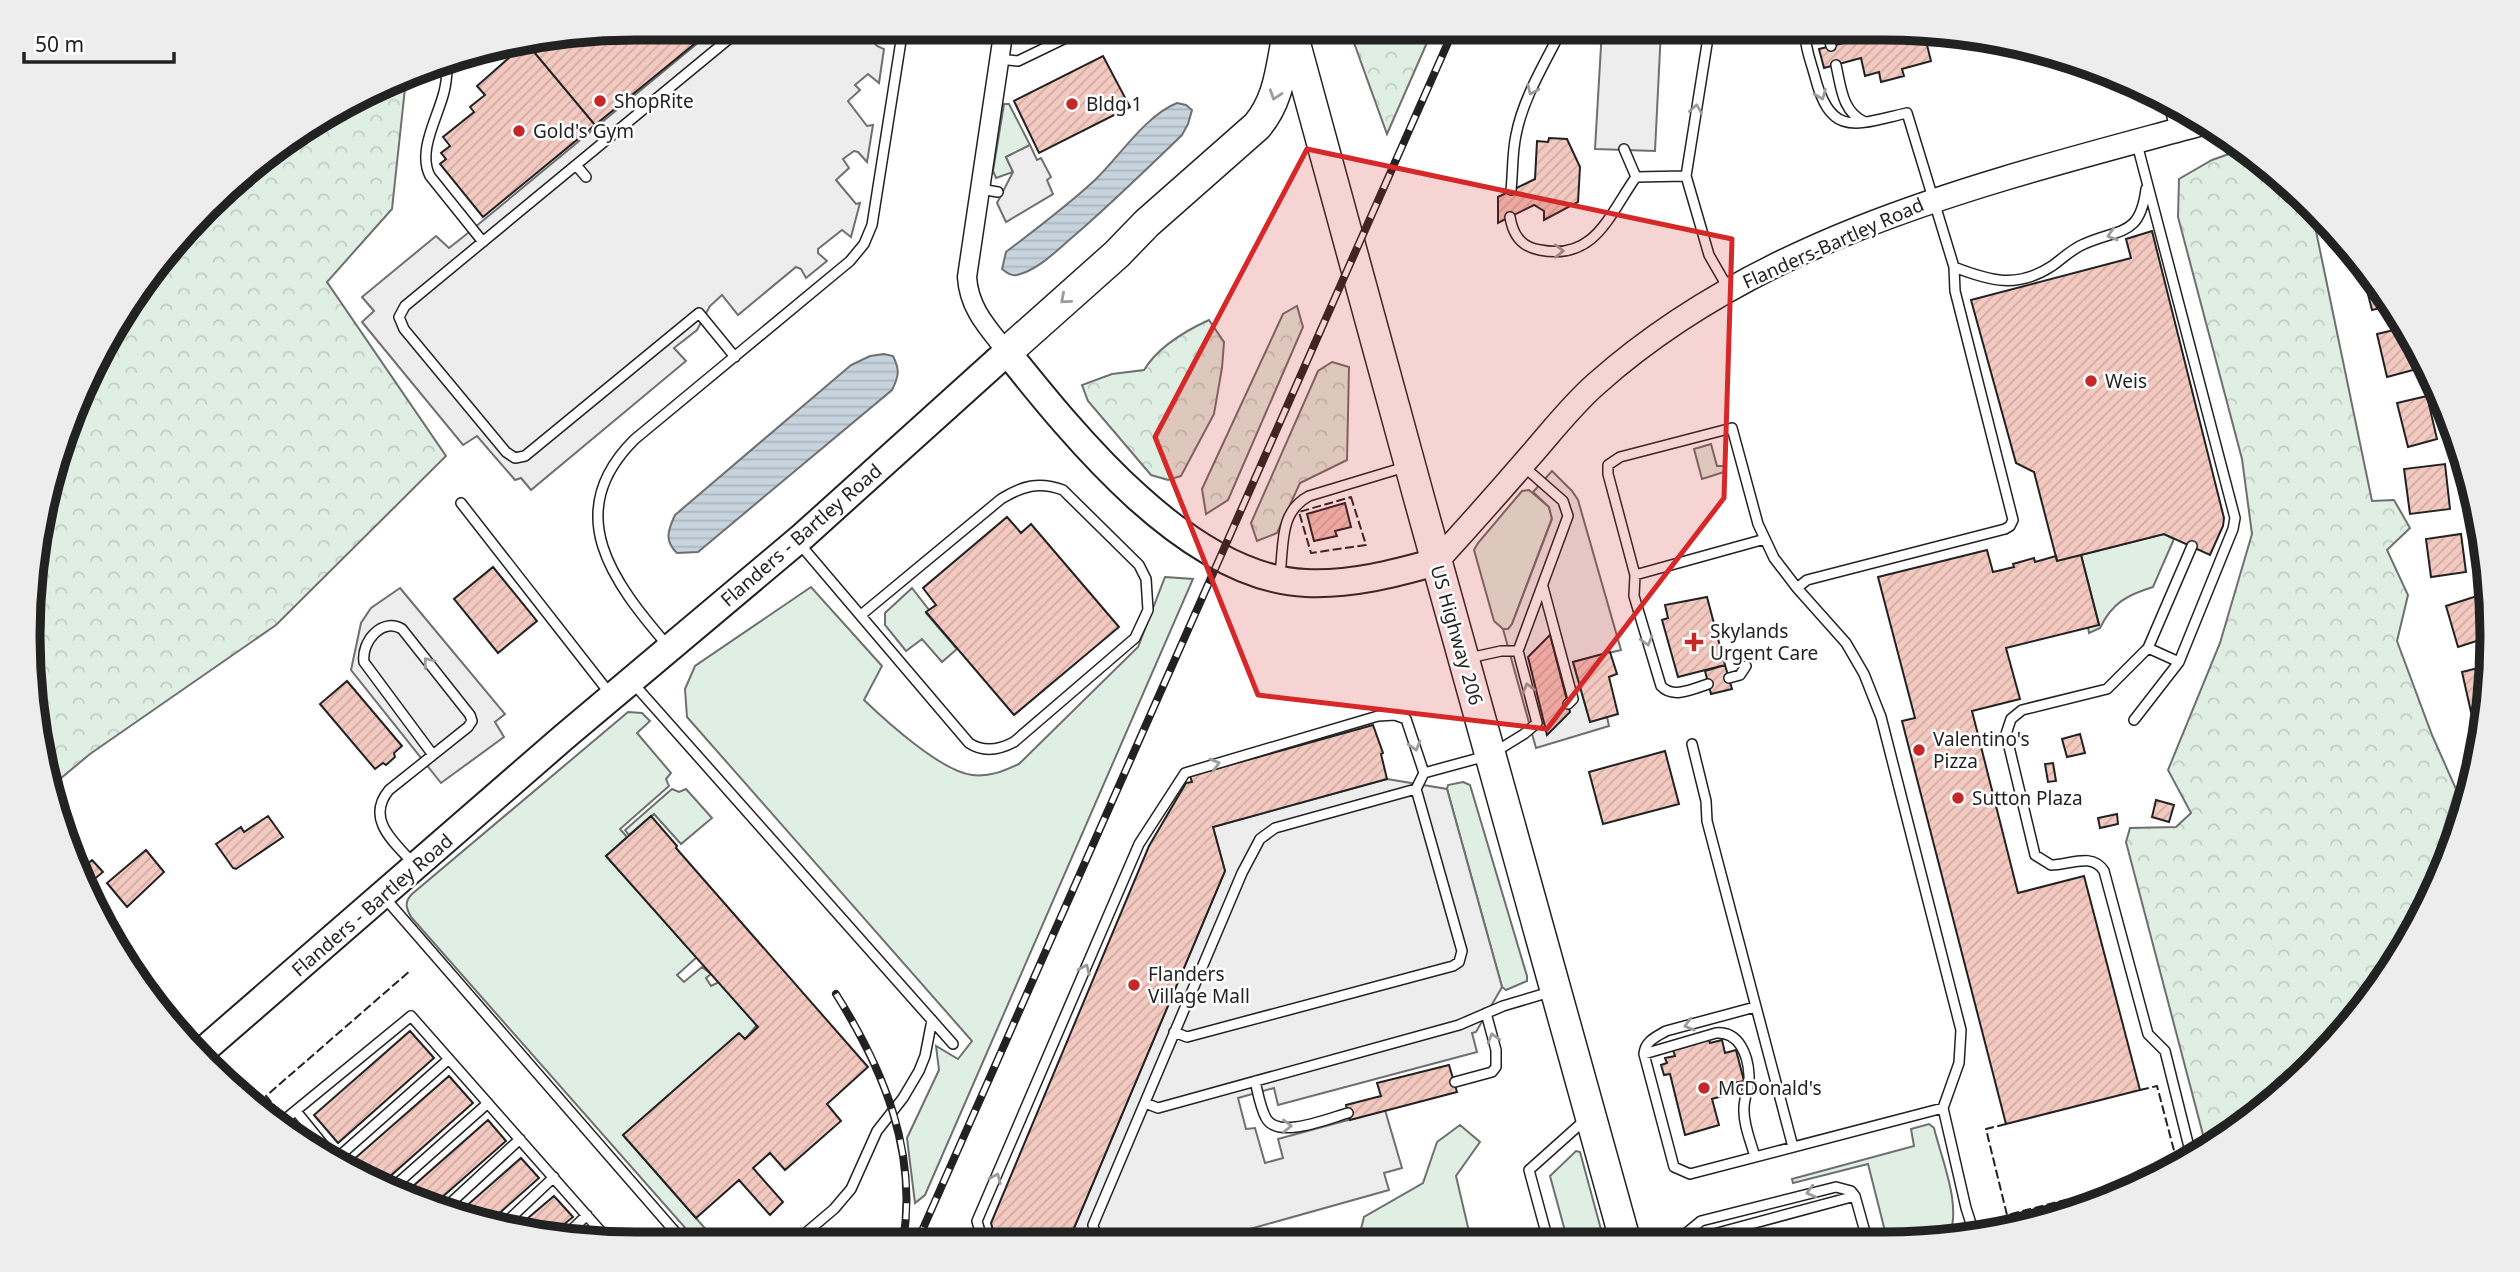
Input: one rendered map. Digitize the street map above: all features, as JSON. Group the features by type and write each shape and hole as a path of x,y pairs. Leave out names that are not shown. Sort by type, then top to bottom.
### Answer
{"highway":[{"path":"1007,352 1257,126 1266,115 1276,94 1287,40"},
{"name":"US Highway 206","path":"1293,40 1623,1232"}],"main road":[{"name":"Flanders - Bartley Road","path":"206,1048 621,689 797,541 1007,352"},
{"path":"1007,352 1106,467 1153,512 1203,548 1248,569 1303,583 1346,582 1387,576 1436,562"}],"street":[{"path":"1002,40 967,268 969,294 979,317 1007,352"},
{"name":"Flanders-Bartley Road","path":"1436,562 1595,384 1642,347 1729,290 1794,256 1932,200 2192,126"}],"lane":[{"path":"727,40 405,306 399,317 404,329 510,456 525,456 699,313 735,357"},
{"path":"670,648 625,592 606,559 598,534 601,491 610,469 625,448 850,261 868,237 901,40"},
{"path":"999,60 1018,61 1061,40"},
{"path":"1511,190 1514,147 1521,118 1528,97 1556,40"},
{"path":"1706,40 1686,176 1709,255 1729,290"},
{"path":"1797,588 1807,580 2005,529 2012,524 1955,290 1954,267 1907,113 1865,122 1847,123 1837,119 1824,103 1806,40"},
{"path":"1830,40 1832,46"},
{"path":"1836,65 1848,108 1856,118 1865,122"},
{"path":"447,71 445,88 429,141 427,171 483,242"},
{"path":"2171,114 2175,131"},
{"path":"2134,720 2179,662 2233,529 2235,517 2136,142"},
{"path":"1625,149 1636,177"},
{"path":"576,165 586,177"},
{"path":"1636,177 1686,176"},
{"path":"1510,217 1517,238 1530,248 1552,252 1580,249 1593,240 1636,177"},
{"path":"1954,267 1998,281 2021,279 2036,274 2052,266 2074,249 2133,226 2141,214 2147,184"},
{"path":"978,189 998,192"},
{"path":"1708,684 1675,693 1664,691 1661,687 1634,596 1635,575 1608,474 1608,465 1619,457 1732,428 1758,524 1777,563 1846,643 1864,674 1881,717 1961,1030 1959,1063 1943,1108 1972,1225"},
{"path":"1424,773 1490,755 1541,724 1518,651 1567,520 1567,511 1558,495 1522,464"},
{"path":"1279,579 1285,526 1296,503 1309,496 1410,466"},
{"path":"797,541 970,743 989,750 1014,742 1135,638 1148,610 1148,595 1146,579 1139,565 1091,517 1063,490 1034,485 1025,486 1001,499 861,615"},
{"path":"461,503 621,689 953,1044"},
{"path":"1635,575 1765,539"},
{"path":"2189,1147 2165,1051 2148,1034 2104,870 2092,860 2051,865 2035,855 2006,740 2009,724 2017,713 2107,689 2148,648 2192,547"},
{"path":"1543,587 1573,699 1568,704"},
{"path":"416,867 384,830 379,809 382,799 389,790 433,755 468,727 472,721 402,629 388,625 378,631 366,645 364,662 433,755"},
{"path":"2148,648 2179,662"},
{"path":"1464,660 1501,651 1518,651"},
{"path":"1729,678 1740,675 1746,666"},
{"path":"980,1232 977,1221 1139,844 1185,773 1378,716 1402,716 1409,723 1424,773 1416,789 1462,951 1459,962 1439,970 1187,1037 1174,1032"},
{"path":"1692,744 1706,801 1707,821 1793,1147"},
{"path":"1095,1232 1093,1225 1246,863 1265,834 1275,828 1416,789"},
{"path":"383,896 675,1232"},
{"path":"1145,1103 1158,1108 1255,1082 1459,1025 1486,1013 1555,991"},
{"path":"1755,1007 1667,1031 1648,1042 1644,1054 1674,1167 1690,1174 1943,1108"},
{"path":"1455,1083 1492,1072 1496,1068 1496,1050 1486,1013"},
{"path":"287,1118 411,1016 600,1230"},
{"path":"806,1232 834,1209 851,1189 877,1131 903,1098 919,1071 925,1056 932,1020"},
{"path":"1644,1054 1716,1033 1724,1032 1735,1038 1744,1052 1750,1077 1744,1115 1755,1157"},
{"path":"340,1153 449,1059"},
{"path":"1255,1082 1267,1120 1278,1128 1292,1128 1348,1113"},
{"path":"399,1182 488,1103"},
{"path":"296,1111 321,1141"},
{"path":"1546,1232 1530,1170 1590,1115"},
{"path":"452,1202 520,1139"},
{"path":"511,1218 554,1177"},
{"path":"1688,1232 1701,1221 1827,1188 1844,1188 1851,1191 1855,1196 1865,1232"},
{"path":"1721,1232 1855,1196"},
{"path":"573,1228 587,1215"}],"highlighted area":[{"path":"1307,149 1732,239 1724,498 1547,729 1258,695 1155,437"}],"green space":[{"path":"1353,40 1428,40 1387,134"},
{"path":"405,87 392,209 327,282 446,456 276,625 90,754 59,780 45,714 40,636 45,558 52,520 72,445 102,373 120,338 163,273 188,243 243,188 273,163 338,120"},
{"path":"1004,104 1009,104 1030,145 1006,157 1013,172 996,178 993,171"},
{"path":"2232,153 2277,188 2315,225 2372,501 2394,500 2410,528 2387,550 2408,595 2397,641 2432,735 2456,789 2438,847 2440,848 2418,899 2400,934 2357,999 2332,1029 2277,1084 2247,1109 2204,1138 2126,842 2130,828 2176,827 2191,813 2168,770 2220,643 2252,534 2242,459 2178,217 2179,179 2212,160"},
{"path":"1297,306 1303,327 1228,500 1206,514 1202,489 1283,314"},
{"path":"1209,320 1224,342 1214,414 1181,476 1168,480 1151,475 1088,401 1082,385 1112,374 1144,370 1173,340"},
{"path":"1332,362 1349,367 1347,460 1300,483 1277,533 1257,541 1251,523 1318,371"},
{"path":"1711,444 1717,466 1724,466 1724,472 1702,479 1694,449"},
{"path":"1529,490 1549,507 1552,518 1512,624 1508,629 1503,629 1494,621 1474,550 1522,491"},
{"path":"2164,534 2174,539 2153,587 2121,601 2100,628 2089,633 2088,627 2099,624 2081,555"},
{"path":"1165,577 1193,579 925,1195 915,1203 907,1138 939,1070 936,1046 958,1059 972,1041 687,717 685,689 695,666 811,587 882,666 864,700 915,744 945,765 972,775 991,774 1019,764 1138,647"},
{"path":"912,588 929,610 926,613 957,649 942,662 922,639 906,651 885,625 885,613"},
{"path":"628,712 642,713 650,721 637,733 671,773 666,779 669,786 620,829 627,837 606,856 697,957 677,975 684,982 702,967 711,974 706,978 711,986 719,982 757,1025 745,1039 738,1034 623,1135 708,1232 687,1230 411,917 407,902 412,894"},
{"path":"1463,782 1470,785 1527,976 1527,981 1506,990 1502,987 1447,789 1448,785"},
{"path":"672,789 679,792 686,789 712,818 681,844 654,814 629,835 625,830"},
{"path":"1929,1124 1934,1128 1952,1199 1952,1228 1885,1232 1868,1164 1793,1183 1792,1179 1914,1146 1911,1129"},
{"path":"1460,1125 1480,1142 1456,1176 1469,1232 1360,1232 1364,1217 1423,1183 1437,1142"},
{"path":"1576,1151 1580,1152 1602,1232 1565,1231 1550,1176"}],"shaded area":[{"path":"701,40 872,40 884,49 879,83 868,74 855,85 860,90 848,101 867,126 873,125 867,162 854,151 843,159 849,168 836,180 856,204 860,203 851,237 842,230 818,249 818,253 827,261 806,278 801,269 796,267 738,315 722,295 710,306 697,330 674,348 686,361 531,490 521,478 515,480 477,436 463,445 362,322 374,311 362,297 436,236 449,248"},
{"path":"1601,40 1661,40 1655,151 1595,149"},
{"path":"1177,103 1192,110 1182,135 1129,186 1041,264 1017,275 1002,269 1006,252 1084,190 1154,117"},
{"path":"1030,145 1037,160 1041,158 1051,177 1047,180 1053,194 1006,222 997,203 1013,172 1006,157"},
{"path":"870,356 893,356 898,369 892,390 698,552 677,553 673,549 668,535 675,515 851,365"},
{"path":"1552,471 1578,500 1621,650 1573,662 1590,721 1607,717 1609,726 1536,748 1503,629 1508,629 1512,624 1552,519 1549,507 1533,492"},
{"path":"400,588 505,714 495,722 504,737 441,783 351,670 361,623 371,608"},
{"path":"1387,779 1447,789 1502,987 1476,1032 1472,1033 1477,1052 1278,1105 1274,1088 1238,1098 1246,1129 1255,1128 1265,1163 1283,1158 1278,1139 1385,1110 1402,1168 1384,1173 1389,1190 1239,1232 1075,1232 1074,1228 1225,871 1213,827"}],"building":[{"name":"ShopRite","path":"699,40 595,125 532,50 597,42"},
{"path":"1856,40 1926,42 1931,61 1902,69 1904,76 1881,82 1879,72 1865,76 1861,58 1824,68 1819,49"},
{"name":"Gold's Gym","path":"532,50 595,125 483,217 440,164 446,159 441,153 450,146 443,137 474,112 470,107 485,95 477,86 511,56"},
{"name":"Bldg 1","path":"1103,56 1130,107 1039,153 1014,101"},
{"path":"1549,138 1567,139 1580,167 1578,202 1544,220 1544,211 1534,205 1498,223 1498,197 1535,179 1537,141 1548,142"},
{"name":"Weis","path":"2152,231 2224,518 2223,526 2210,555 2164,534 2057,561 2034,472 2016,463 1971,300 2131,258 2126,239"},
{"path":"2366,286 2381,308 2372,310"},
{"path":"2395,330 2410,357 2413,370 2387,377 2377,334"},
{"path":"2427,396 2437,439 2408,447 2397,403"},
{"path":"2445,464 2450,509 2410,514 2404,469"},
{"path":"1345,503 1351,527 1335,531 1337,536 1314,541 1307,514"},
{"path":"1007,517 1021,533 1031,524 1119,627 1014,715 926,612 936,605 923,588"},
{"path":"2461,534 2466,572 2431,577 2426,539"},
{"name":"Sutton Plaza","path":"1987,550 1993,572 2034,558 2035,562 2056,556 2057,561 2081,555 2099,625 2006,648 2020,699 1972,711 2018,893 2084,876 2140,1090 2006,1124 1902,721 1915,718 1878,577"},
{"path":"493,567 537,621 498,653 454,599"},
{"path":"2477,596 2480,640 2458,647 2446,606"},
{"name":"Skylands Urgent Care","path":"1707,597 1725,665 1678,677 1662,620 1668,618 1665,605"},
{"path":"1550,635 1570,712 1547,735 1528,657"},
{"path":"1610,652 1617,674 1609,677 1618,714 1590,722 1573,662"},
{"path":"1725,665 1732,689 1711,694 1705,671"},
{"path":"2478,668 2475,711 2471,712 2462,672"},
{"path":"347,681 402,746 386,765 383,763 375,769 320,704"},
{"name":"Flanders Village Mall","path":"1373,725 1383,753 1381,754 1387,779 1213,827 1225,871 1074,1228 1075,1232 993,1232 991,1223 1149,846 1186,783 1192,782 1190,776"},
{"path":"2080,734 2085,753 2067,757 2062,739"},
{"path":"1665,751 1679,804 1603,824 1589,772"},
{"path":"2053,763 2056,781 2048,782 2045,764"},
{"path":"2156,800 2174,805 2169,822 2152,817"},
{"path":"2117,814 2118,824 2100,828 2098,818"},
{"path":"268,816 283,837 236,869 233,868 216,844 241,827 244,832"},
{"path":"651,816 868,1067 827,1104 841,1121 785,1170 770,1153 753,1168 783,1202 770,1215 739,1180 696,1218 623,1135 739,1033 745,1039 758,1027 606,856"},
{"path":"146,850 164,872 127,907 107,883"},
{"path":"92,860 103,872 93,880 86,865"},
{"path":"410,1031 434,1058 338,1143 314,1115"},
{"name":"McDonald's","path":"1708,1037 1710,1043 1722,1040 1725,1053 1736,1050 1744,1081 1733,1083 1736,1092 1712,1099 1719,1125 1685,1135 1670,1074 1664,1075 1661,1065 1667,1063 1665,1058 1675,1056 1672,1047 1681,1044 1682,1048"},
{"path":"1449,1065 1457,1092 1350,1120 1346,1105 1381,1096 1377,1083"},
{"path":"449,1076 473,1103 389,1177 353,1160"},
{"path":"488,1120 506,1141 441,1198 412,1187"},
{"path":"521,1158 539,1178 498,1215 466,1206"},
{"path":"554,1196 573,1217 561,1227 525,1221"}],"railway":[{"path":"921,1232 1449,40"},
{"path":"836,994 868,1052 893,1112 905,1175 904,1232"}],"fence":[{"path":"1351,497 1366,545 1311,553 1299,512 1351,497"},
{"path":"284,1117 266,1096 411,970"},
{"path":"2140,1090 2157,1086 2175,1155"},
{"path":"2006,1124 1986,1129 2007,1215 2095,1192"}],"place":[{"name":"ShopRite","path":"600,101"},
{"name":"Bldg 1","path":"1072,104"},
{"name":"Gold's Gym","path":"519,131"},
{"name":"Weis","path":"2091,381"},
{"name":"Skylands Urgent Care","path":"1694,642"},
{"name":"Valentino's Pizza","path":"1919,750"},
{"name":"Sutton Plaza","path":"1958,798"},
{"name":"Flanders Village Mall","path":"1134,985"},
{"name":"McDonald's","path":"1704,1088"}]}
